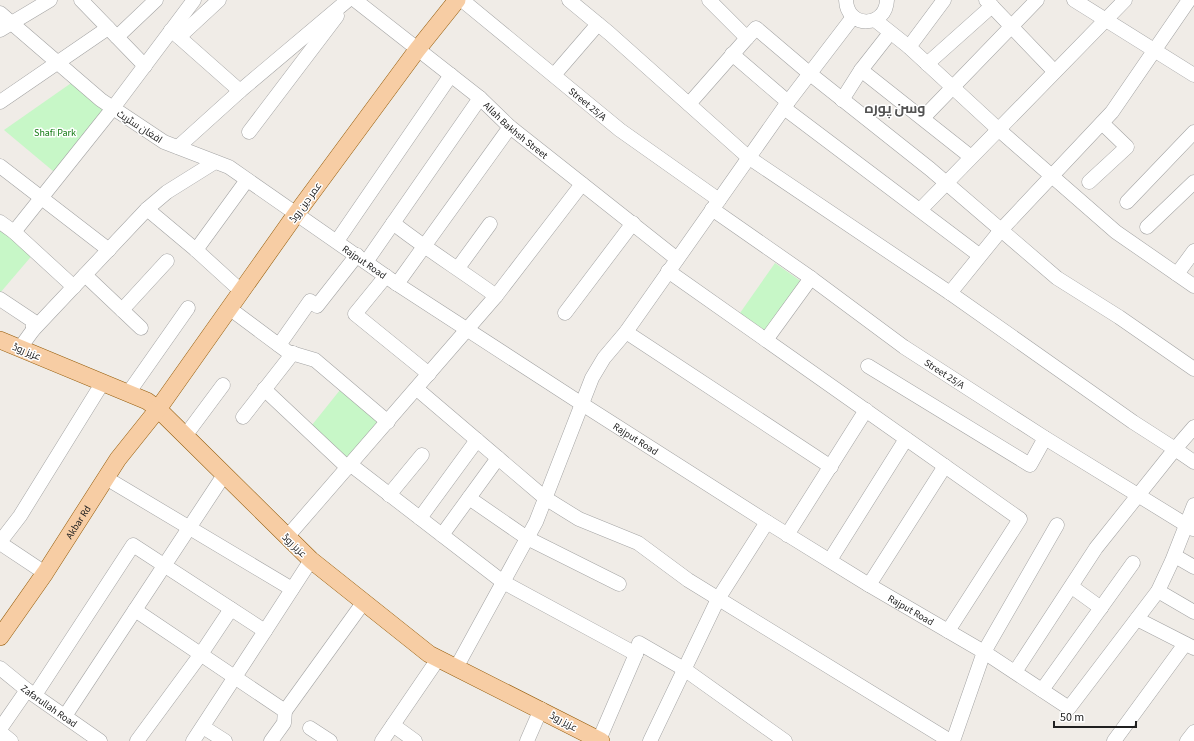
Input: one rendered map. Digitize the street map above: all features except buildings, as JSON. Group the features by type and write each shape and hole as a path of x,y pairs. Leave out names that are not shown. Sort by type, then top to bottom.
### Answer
{"main road":[{"name":"عمر دین روڈ","path":"158,409 296,214 416,50 457,0"},
{"name":"عزیز روڈ","path":"0,340 129,392 147,401 158,409 311,560 362,603 438,659 541,709 579,736 600,740"},
{"name":"Akbar Rd","path":"0,637 45,574 118,459 158,409"}],"street":[{"path":"6,27 50,0"},
{"path":"0,102 58,62 113,33 156,0"},
{"path":"175,34 193,0"},
{"path":"14,232 145,66 175,34 219,0"},
{"path":"178,147 240,91 348,0"},
{"path":"249,132 348,0"},
{"name":"Allah Bakhsh Street","path":"355,0 416,50 451,74 480,98 510,127 677,258"},
{"name":"Street 25/A","path":"462,0 620,130 811,278 904,347 1045,438 1190,528"},
{"path":"569,0 748,157 950,293 1132,422 1194,462"},
{"path":"709,0 747,38"},
{"path":"846,0 848,11 853,17 864,22 875,20 883,14 887,0"},
{"path":"909,47 944,0"},
{"path":"923,118 1037,0"},
{"path":"1074,0 1194,75"},
{"path":"920,210 1054,71 1125,0"},
{"path":"950,293 979,255 1001,230 1102,123 1189,0"},
{"path":"86,1 113,33 145,66"},
{"path":"927,64 989,3 1054,71"},
{"name":"افغان سٹریٹ","path":"0,13 6,27 58,62 113,108 164,142 229,167 296,214"},
{"path":"456,668 527,538 545,498 592,378 604,358 626,332 716,205 748,157 853,17"},
{"path":"875,20 890,34 909,47 1051,177 1116,232 1194,286"},
{"path":"554,75 598,24"},
{"path":"689,104 756,28 809,74 946,183 1057,278 1119,317 1194,369"},
{"path":"175,34 240,91"},
{"path":"842,100 861,70 890,34"},
{"path":"732,54 786,105 979,255"},
{"path":"861,70 971,157"},
{"path":"337,241 451,74"},
{"path":"279,345 310,301 317,306 393,223 480,98"},
{"path":"1089,182 1127,148 1102,123"},
{"path":"429,374 355,314 423,247 510,127"},
{"path":"1127,202 1194,132"},
{"path":"20,348 33,330 147,209 167,192 215,162"},
{"path":"0,166 109,250"},
{"path":"196,250 247,180"},
{"path":"1147,227 1194,182"},
{"path":"287,537 417,389 496,296 582,184"},
{"path":"147,209 196,250 241,291"},
{"name":"Rajput Road","path":"296,214 337,241 391,280 468,328 582,404 787,535 984,652 1068,708 1137,619"},
{"path":"0,222 14,232 74,287"},
{"path":"393,223 423,247 458,268 496,296"},
{"path":"565,313 633,223"},
{"path":"458,268 490,224"},
{"path":"1177,274 1194,251"},
{"path":"122,310 167,261"},
{"path":"668,271 1020,520 948,631"},
{"path":"85,275 141,328"},
{"path":"766,340 811,278"},
{"path":"0,299 32,321 33,330"},
{"path":"129,392 188,308"},
{"path":"229,308 279,345 293,353 315,360 388,422"},
{"path":"626,332 831,466"},
{"path":"243,417 293,353"},
{"path":"868,366 1030,465 1045,438"},
{"path":"45,574 0,542 20,516 104,382"},
{"path":"185,436 223,385"},
{"path":"264,389 350,466 389,494 503,582 636,654"},
{"path":"417,389 545,498 579,519 638,543 688,580 950,741"},
{"path":"787,535 866,410"},
{"path":"1015,672 1072,587 1096,548 1194,427"},
{"path":"830,560 906,439"},
{"path":"420,518 477,440"},
{"path":"389,494 422,455"},
{"path":"442,535 498,458"},
{"path":"869,585 944,466"},
{"path":"65,716 224,475"},
{"path":"106,478 292,590"},
{"path":"469,498 527,538 619,584"},
{"path":"1114,741 1190,646 1137,619 1158,591 1174,556 1190,528 1194,505"},
{"path":"650,741 718,599 767,522"},
{"path":"953,741 984,652 1057,525"},
{"path":"0,729 31,692 134,545 164,566 265,630"},
{"path":"1174,556 1194,567"},
{"path":"193,741 311,560"},
{"path":"1042,690 1133,563"},
{"path":"1072,587 1101,608"},
{"path":"1158,591 1194,612"},
{"path":"271,741 284,723 285,711 362,603"},
{"path":"138,741 201,654 231,609"},
{"path":"135,610 285,711"},
{"path":"600,740 636,654 639,643 684,669 785,741"},
{"path":"382,741 438,659"},
{"name":"Zafarullah Road","path":"0,668 100,741"},
{"path":"527,741 541,709"},
{"path":"393,725 415,741"},
{"path":"203,727 225,741"},
{"path":"310,728 330,741"},
{"path":"0,732 11,741"},
{"path":"1187,741 1194,732"}],"green space":[{"name":"Shafi Park","path":"77,79 113,108 59,176 4,130"},
{"path":"0,222 35,252 0,293"},
{"path":"775,263 802,282 767,332 740,313"},
{"path":"344,385 388,422 348,468 308,430"}],"district":[{"name":"وسن پورہ","path":"895,108"}]}
